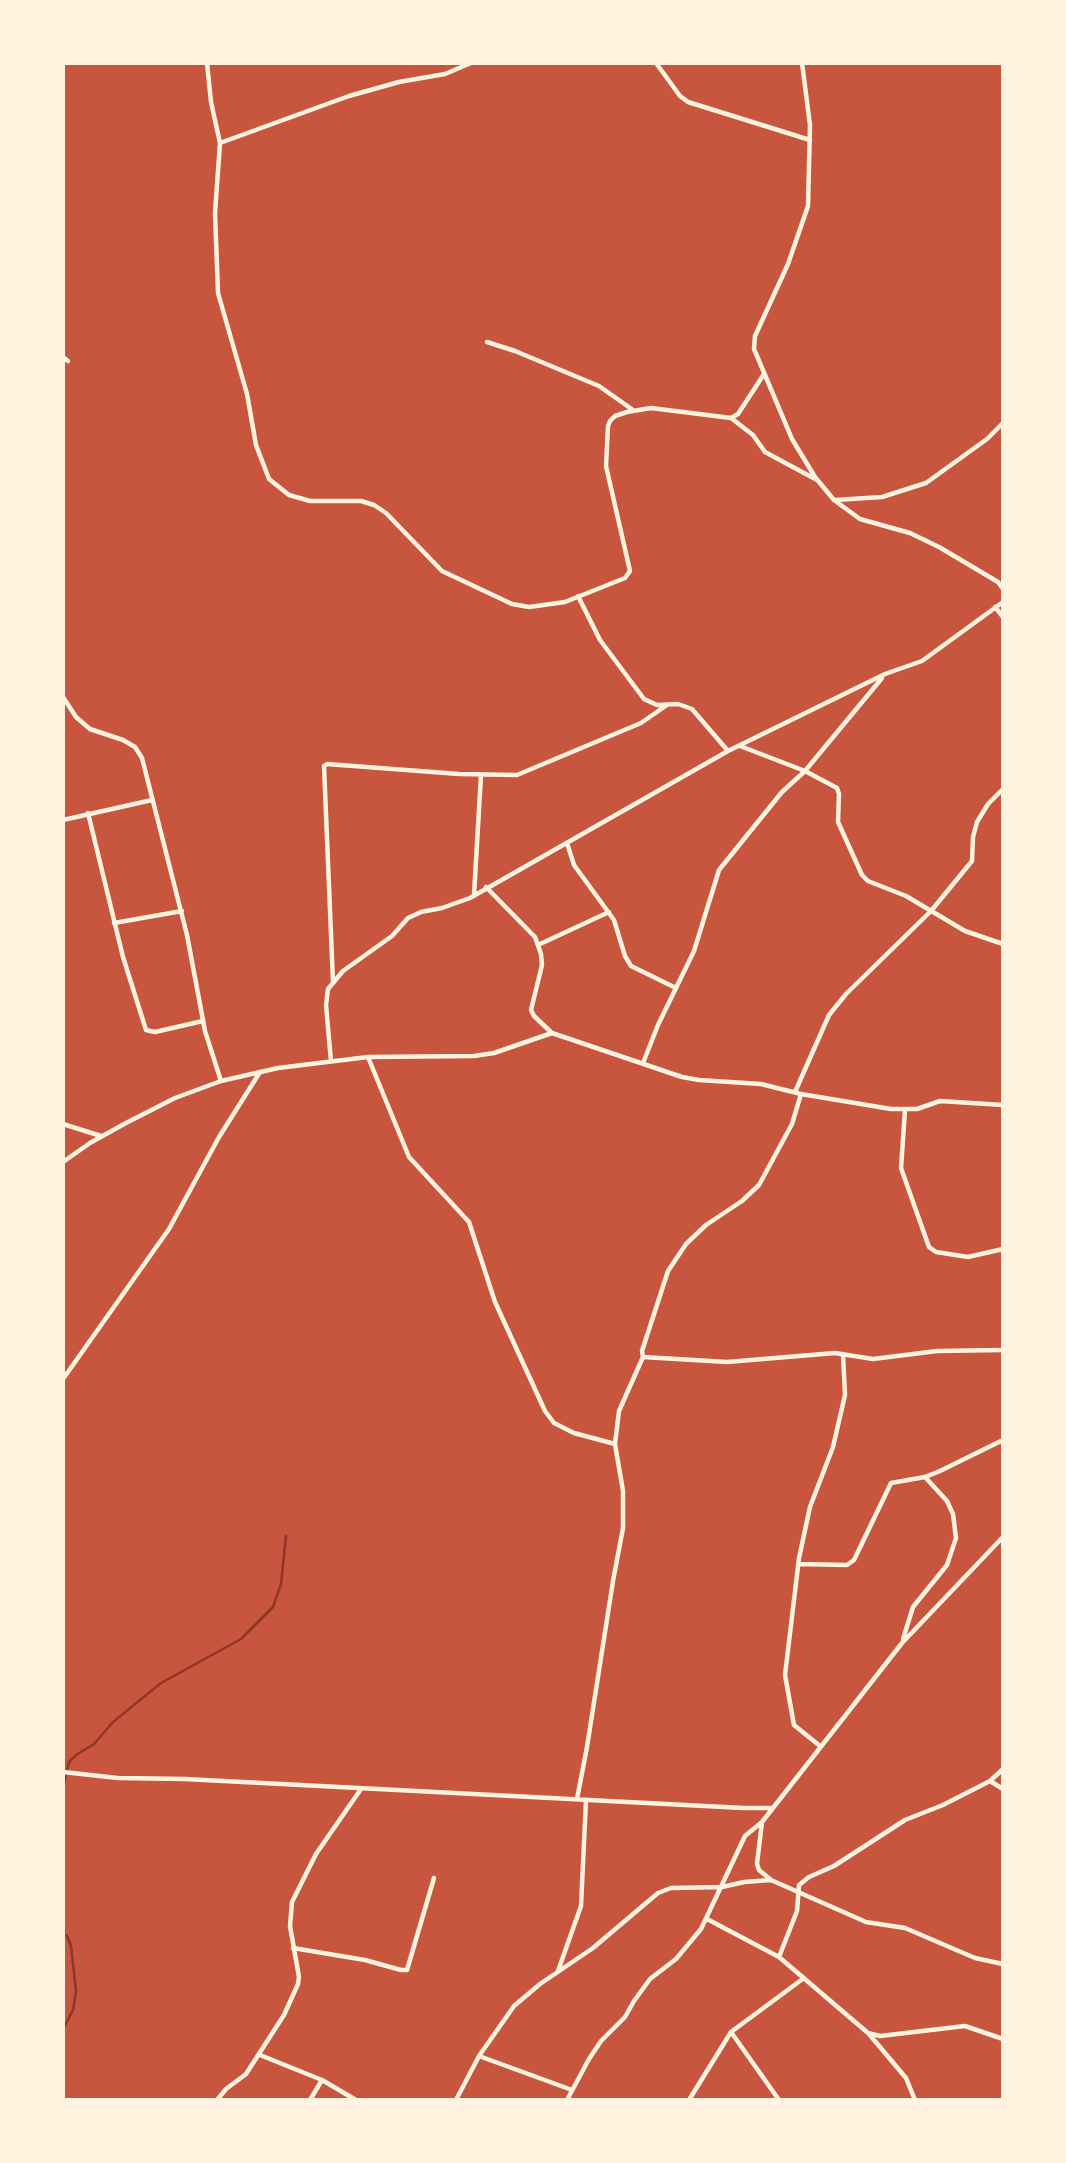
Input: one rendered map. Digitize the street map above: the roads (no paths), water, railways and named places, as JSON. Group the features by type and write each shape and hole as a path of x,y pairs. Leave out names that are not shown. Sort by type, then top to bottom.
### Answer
{"street":[{"path":"207,63 211,102 220,143 215,213 218,293 247,394 257,446 269,479 289,495 301,499 361,501 381,508 442,571 512,604 535,606 565,602 625,578 630,571 606,467 610,421 614,416 651,408 731,418 753,435 765,452 818,481"},
{"path":"220,143 349,96 400,82 445,74 471,63"},
{"path":"656,63 680,96 688,102 810,140"},
{"path":"802,63 810,140 808,206 792,253 754,343 764,374 792,439 818,481 834,500 860,519 910,533 939,547 998,582 1003,589"},
{"path":"487,341 588,381 634,410"},
{"path":"731,418 738,414 764,374"},
{"path":"834,500 883,496 926,483 987,439 1003,423"},
{"path":"578,596 600,640 644,699 657,705 678,704 692,709 728,751"},
{"path":"331,1061 326,1005 328,989 343,971 392,936 408,918 463,901 728,751 885,674 922,661 1003,602"},
{"path":"995,607 1003,617"},
{"path":"643,1063 694,951 719,870 782,792 805,771 885,674"},
{"path":"63,697 76,717 90,729 123,740 135,747 142,758 182,911 203,1021 221,1081"},
{"path":"333,984 324,766 327,764 517,775 530,772 641,723 667,705"},
{"path":"739,746 805,771 837,788 838,822 862,876 868,881 906,896 965,931 1003,944"},
{"path":"474,895 481,775"},
{"path":"577,1799 623,1528 623,1491 615,1444 619,1411 643,1357 642,1351 668,1271 686,1244 706,1225 742,1201 760,1185 792,1124 798,1093 829,1015 846,994 931,911 972,861 977,822 988,804 1003,789"},
{"path":"63,820 152,800"},
{"path":"88,813 114,923 146,1030 155,1032 203,1021"},
{"path":"567,843 575,865 609,912 631,966 676,988"},
{"path":"486,887 535,937 542,965 531,1010 552,1034 691,1078 761,1084 798,1093 905,1110 917,1110 940,1101 1003,1105"},
{"path":"114,923 182,911"},
{"path":"538,946 609,912"},
{"path":"63,1162 102,1136 175,1098 221,1081 278,1068 368,1057 474,1056 494,1053 552,1034"},
{"path":"368,1057 410,1157 469,1222 495,1302 545,1411 554,1423 574,1433 615,1444"},
{"path":"63,1379 169,1229 219,1137 260,1071"},
{"path":"905,1110 901,1168 929,1247 936,1252 968,1257 1003,1249"},
{"path":"63,1124 102,1136"},
{"path":"643,1357 727,1362 842,1354 873,1359 937,1351 1003,1350"},
{"path":"820,1746 794,1725 786,1682 799,1564 810,1507 833,1447 845,1395 842,1354"},
{"path":"799,1564 847,1565 854,1560 891,1483 925,1477 1003,1440"},
{"path":"902,1643 913,1607 947,1565 956,1538 953,1514 947,1501 925,1477"},
{"path":"567,2100 601,2041 625,2017 650,1979 688,1947 707,1919 740,1843 762,1822 902,1643 1003,1537"},
{"path":"779,1957 797,1910 799,1885 905,1820 943,1805 990,1781 1003,1769"},
{"path":"63,1772 118,1778 772,1808"},
{"path":"990,1781 1003,1789"},
{"path":"218,2100 226,2089 246,2074 260,2055 298,1984 290,1926 292,1902 316,1854 362,1788"},
{"path":"558,1972 581,1906 586,1800"},
{"path":"762,1822 757,1864 762,1874 771,1880 866,1922 905,1928 975,1958 1003,1964"},
{"path":"293,1948 407,1970 435,1878"},
{"path":"456,2100 479,2056 514,2006 593,1948 658,1893 671,1888 722,1887 771,1880"},
{"path":"707,1919 779,1957 804,1978 868,2034 906,2078 915,2100"},
{"path":"689,2100 732,2032 804,1978"},
{"path":"868,2034 880,2036 965,2026 1003,2039"},
{"path":"732,2032 779,2100"},
{"path":"260,2055 322,2080 356,2100"},
{"path":"479,2056 572,2090"},
{"path":"310,2100 322,2080"}],"waterway":[{"path":"63,1787 69,1762 94,1744 113,1722 161,1683 241,1639 273,1607 281,1584 286,1536"},
{"path":"63,1935 67,1936 71,1946 76,1991 73,2010 63,2029"}]}
